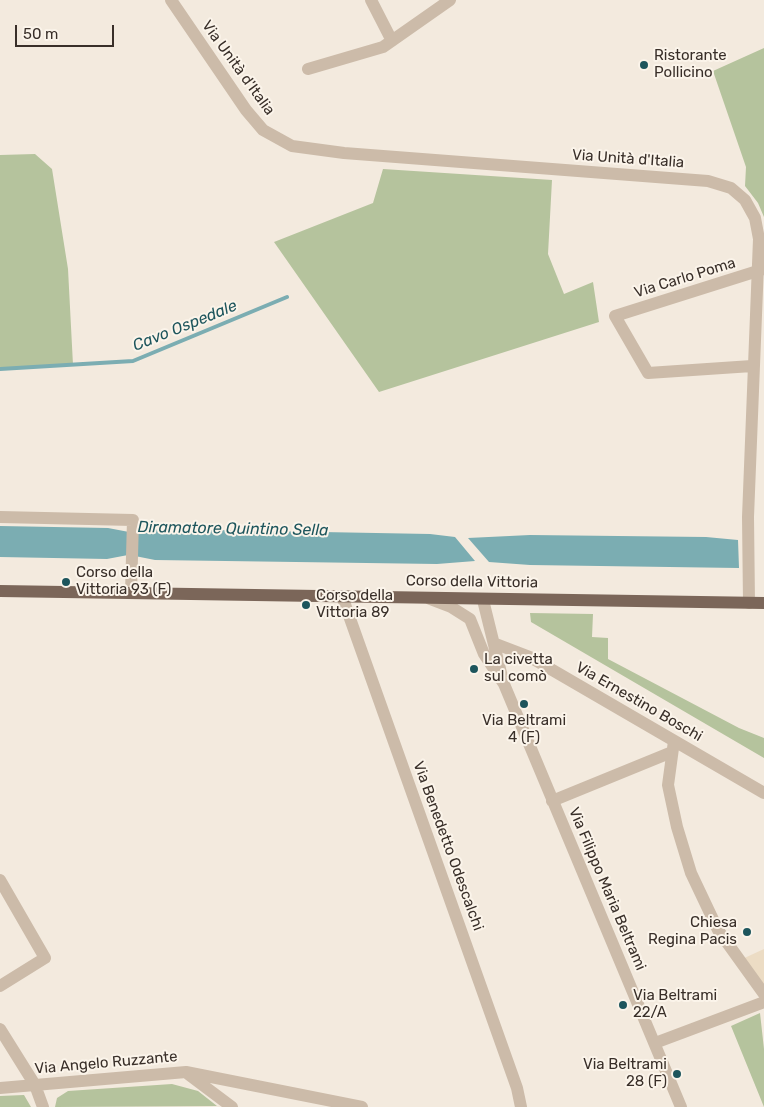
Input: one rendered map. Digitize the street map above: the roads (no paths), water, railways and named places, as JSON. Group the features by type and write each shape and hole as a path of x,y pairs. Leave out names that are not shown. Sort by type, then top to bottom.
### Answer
{"main road":[{"name":"Corso della Vittoria","path":"0,591 764,603"}],"street":[{"name":"Via Unità d'Italia","path":"171,0 246,110 263,130 292,146 344,153 708,182 731,188 745,200 755,218 759,239 761,271 752,366 758,413 749,536 749,603"},
{"path":"371,0 392,41"},
{"path":"308,69 383,48 450,0"},
{"name":"Via Carlo Poma","path":"752,366 648,373 616,316 761,271"},
{"path":"0,517 133,525 131,592"},
{"name":"Via Benedetto Odescalchi","path":"342,596 513,1078 521,1107"},
{"path":"428,598 451,607 470,619 478,599"},
{"name":"Via Filippo Maria Beltrami","path":"478,599 496,644 504,684 681,1107"},
{"name":"Via Filippo Maria Beltrami","path":"470,619 484,654 504,684"},
{"name":"Via Ernestino Boschi","path":"496,644 530,657 673,746 764,793"},
{"path":"552,802 673,746"},
{"path":"673,746 668,785 677,827 691,873 718,930 764,994"},
{"path":"0,880 45,958 0,986"},
{"path":"655,1043 764,1002"},
{"path":"0,1029 35,1085 43,1107"},
{"path":"186,1072 232,1107"},
{"name":"Via Angelo Ruzzante","path":"0,1088 186,1072 362,1107"}],"water":[{"path":"0,526 108,528 129,532 128,555 107,559 0,557"},
{"path":"159,529 430,534 455,537 475,561 437,564 155,560 135,556 136,532"},
{"path":"530,535 706,537 738,540 739,568 530,565 489,562 468,538"}],"waterway":[{"name":"Cavo Ospedale","path":"0,369 133,361 287,297"}],"place":[{"name":"Ristorante Pollicino","path":"644,65"},
{"name":"Corso della Vittoria 93 (F)","path":"66,582"},
{"name":"Corso della Vittoria 89","path":"306,605"},
{"name":"La civetta sul comò","path":"474,669"},
{"name":"Via Beltrami 4 (F)","path":"524,704"},
{"name":"Chiesa Regina Pacis","path":"747,932"},
{"name":"Via Beltrami 22/A","path":"623,1005"},
{"name":"Via Beltrami 28 (F)","path":"677,1074"}],"water label":[{"name":"Diramatore Quintino Sella","path":"233,529"}]}
